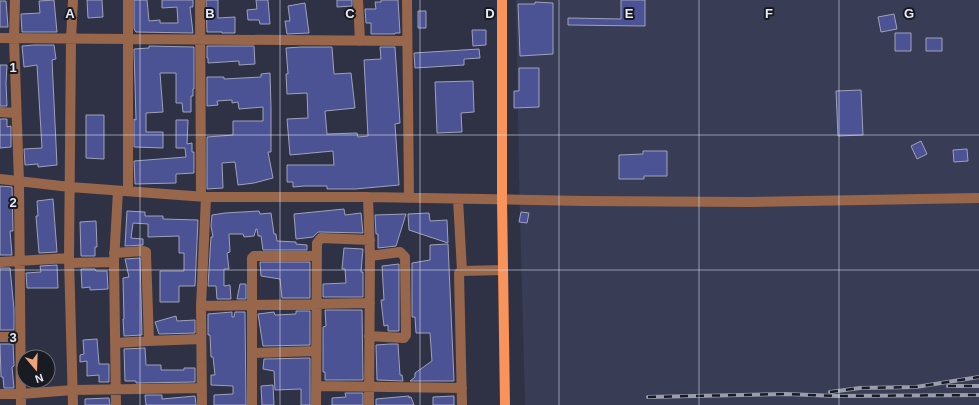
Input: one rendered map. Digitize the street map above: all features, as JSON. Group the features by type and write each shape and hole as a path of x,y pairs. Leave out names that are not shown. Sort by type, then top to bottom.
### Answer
{"main road":[{"path":"496,0 500,270 499,405"},
{"path":"499,199 502,0"},
{"path":"500,270 505,405"}],"street":[{"path":"16,0 14,39 18,182 21,405"},
{"path":"73,0 71,39 69,260 73,405"},
{"path":"116,405 114,258 123,191 128,0"},
{"path":"200,0 204,196 201,306 202,405"},
{"path":"358,0 360,40"},
{"path":"407,0 408,198"},
{"path":"0,38 407,41"},
{"path":"0,112 16,113"},
{"path":"0,179 70,187 204,196 749,202 979,198"},
{"path":"368,197 370,240 369,405"},
{"path":"458,199 462,271 459,273 462,405"},
{"path":"316,405 318,243 321,238 370,240"},
{"path":"0,262 19,260 114,258 146,252 149,340"},
{"path":"369,336 404,338 406,335 405,257 400,252 370,256"},
{"path":"252,405 251,260 254,256 317,256"},
{"path":"462,271 500,270"},
{"path":"201,306 370,303"},
{"path":"0,337 20,337"},
{"path":"115,343 202,338"},
{"path":"252,353 316,352"},
{"path":"316,386 462,388"},
{"path":"0,394 73,390 202,388"}],"shaded area":[{"path":"516,0 979,0 979,405 525,405"}],"building":[{"path":"54,0 57,32 22,32 21,14 40,13 39,1"},
{"path":"87,0 102,0 103,17 88,18"},
{"path":"134,0 147,0 149,21 160,20 160,23 178,23 177,7 162,8 162,0 193,0 193,7 190,7 193,33 136,32 134,29"},
{"path":"206,0 218,0 218,18 235,17 235,33 207,32"},
{"path":"256,0 268,0 270,24 260,24 259,20 248,20 247,10 257,9"},
{"path":"337,0 352,0 352,6 337,7"},
{"path":"381,0 398,0 400,33 371,34 371,23 366,23 365,9 376,9 375,2 381,2"},
{"path":"621,0 645,0 645,26 568,25 568,18 621,19"},
{"path":"0,1 6,1 8,27 0,27"},
{"path":"535,2 553,3 553,54 520,56 518,4 535,4"},
{"path":"305,3 309,33 287,34 285,21 290,21 288,6"},
{"path":"418,11 426,11 426,28 418,28"},
{"path":"894,14 897,29 881,32 878,17"},
{"path":"472,30 486,30 486,45 473,46"},
{"path":"895,33 911,33 911,51 895,51"},
{"path":"926,38 942,38 942,51 926,51"},
{"path":"54,45 56,59 52,60 57,165 38,167 38,164 25,165 24,149 42,148 37,65 24,67 22,46"},
{"path":"149,46 194,47 194,89 193,96 191,96 191,112 183,112 182,103 176,103 176,73 160,73 163,112 146,113 146,132 163,132 163,148 134,147 134,119 136,120 134,49 149,48"},
{"path":"207,46 254,46 255,64 239,65 239,61 208,63"},
{"path":"332,47 334,74 351,73 355,108 325,111 327,134 357,133 358,137 368,136 364,60 381,59 380,47 395,47 400,123 395,124 399,185 355,189 327,189 327,186 293,187 293,182 287,182 287,165 334,165 333,151 290,155 287,119 308,118 307,93 287,94 286,74 288,74 286,48"},
{"path":"479,49 480,58 464,59 464,65 415,68 414,53"},
{"path":"0,65 7,65 7,106 0,106"},
{"path":"519,68 539,68 539,107 514,108 514,91 519,91"},
{"path":"270,73 271,152 268,152 273,178 238,185 235,162 222,163 223,188 207,189 207,137 233,135 233,121 263,121 263,107 239,109 238,102 232,103 232,100 217,101 218,105 207,106 207,77 224,77 224,79 261,77 261,74"},
{"path":"473,81 474,112 461,113 462,132 437,133 435,82"},
{"path":"861,90 863,135 838,136 836,91"},
{"path":"86,115 104,115 104,159 86,158"},
{"path":"0,119 7,119 7,127 11,126 11,147 0,148"},
{"path":"176,120 188,120 187,144 192,143 192,152 194,152 194,173 176,174 176,183 135,184 134,161 186,157 185,148 176,148"},
{"path":"921,141 927,154 917,159 911,146"},
{"path":"967,149 968,161 954,162 953,150"},
{"path":"643,151 667,151 667,176 644,176 644,179 619,179 619,155 643,154"},
{"path":"0,186 12,187 13,231 10,231 12,255 0,255"},
{"path":"53,199 57,252 39,253 36,216 38,216 37,201"},
{"path":"344,209 345,215 361,213 363,233 318,232 313,237 296,239 294,214"},
{"path":"127,211 145,212 145,216 163,216 163,219 198,220 195,286 179,286 179,302 160,302 160,271 184,271 184,253 179,253 179,236 148,237 148,224 133,223 131,238 143,239 143,245 125,246"},
{"path":"259,211 260,214 271,213 274,234 276,234 277,241 296,242 296,244 307,245 307,250 263,250 261,236 258,236 257,229 254,236 244,237 243,234 229,234 230,252 227,253 229,269 224,269 224,286 230,285 231,299 217,299 216,286 208,286 211,237 213,237 211,226 212,215"},
{"path":"521,212 529,213 527,223 519,222"},
{"path":"429,213 430,221 447,220 448,243 409,230 408,214"},
{"path":"406,214 396,246 378,248 378,234 376,234 375,215"},
{"path":"96,221 97,247 95,247 95,256 81,256 80,222"},
{"path":"448,244 454,381 410,381 415,377 415,373 432,361 430,333 416,333 415,317 412,317 412,263 430,260 430,245"},
{"path":"344,248 363,249 361,272 363,272 363,297 323,297 323,284 346,283 345,269 342,269"},
{"path":"140,258 142,335 124,336 123,278 129,277 125,259"},
{"path":"260,262 310,262 310,298 282,298 280,279 261,276"},
{"path":"399,264 399,331 388,331 388,325 384,326 381,300 384,300 382,266"},
{"path":"57,265 58,288 27,288 26,273 41,272 40,266"},
{"path":"0,268 10,268 14,309 14,330 0,330"},
{"path":"81,269 107,271 108,289 90,290 90,287 82,288"},
{"path":"240,284 246,284 246,299 237,299"},
{"path":"325,310 362,310 363,380 325,380 325,372 323,372 323,327 326,326"},
{"path":"296,311 310,311 310,345 263,346 258,314 274,312 275,315 296,314"},
{"path":"232,312 232,317 234,317 235,312 245,312 246,405 214,405 214,395 233,394 233,386 211,385 211,375 215,375 213,357 211,357 210,335 208,335 208,314"},
{"path":"176,316 177,321 195,320 195,333 159,334 155,322"},
{"path":"97,339 99,364 109,364 109,382 99,382 99,375 87,376 87,361 80,362 80,355 84,354 83,340"},
{"path":"0,344 13,344 14,366 12,367 14,388 4,388 3,377 1,377"},
{"path":"398,344 400,375 402,375 403,381 377,380 376,345"},
{"path":"145,348 146,365 161,365 161,370 184,370 184,368 195,368 195,382 136,383 136,381 125,381 124,349"},
{"path":"310,358 310,405 301,405 301,389 275,390 274,371 263,369 264,359"},
{"path":"273,385 274,405 262,405 261,386"},
{"path":"345,393 363,393 363,405 332,405 332,398 346,397"},
{"path":"145,395 162,395 162,399 195,396 196,405 146,405"},
{"path":"409,396 409,398 411,397 414,405 376,405 376,399"},
{"path":"454,396 454,405 433,405 433,397"},
{"path":"109,398 110,405 85,405 85,399"}],"railway":[{"path":"830,392 860,388 916,387 979,377"},
{"path":"948,386 979,386"},
{"path":"648,397 785,394 837,396 979,395"}]}
